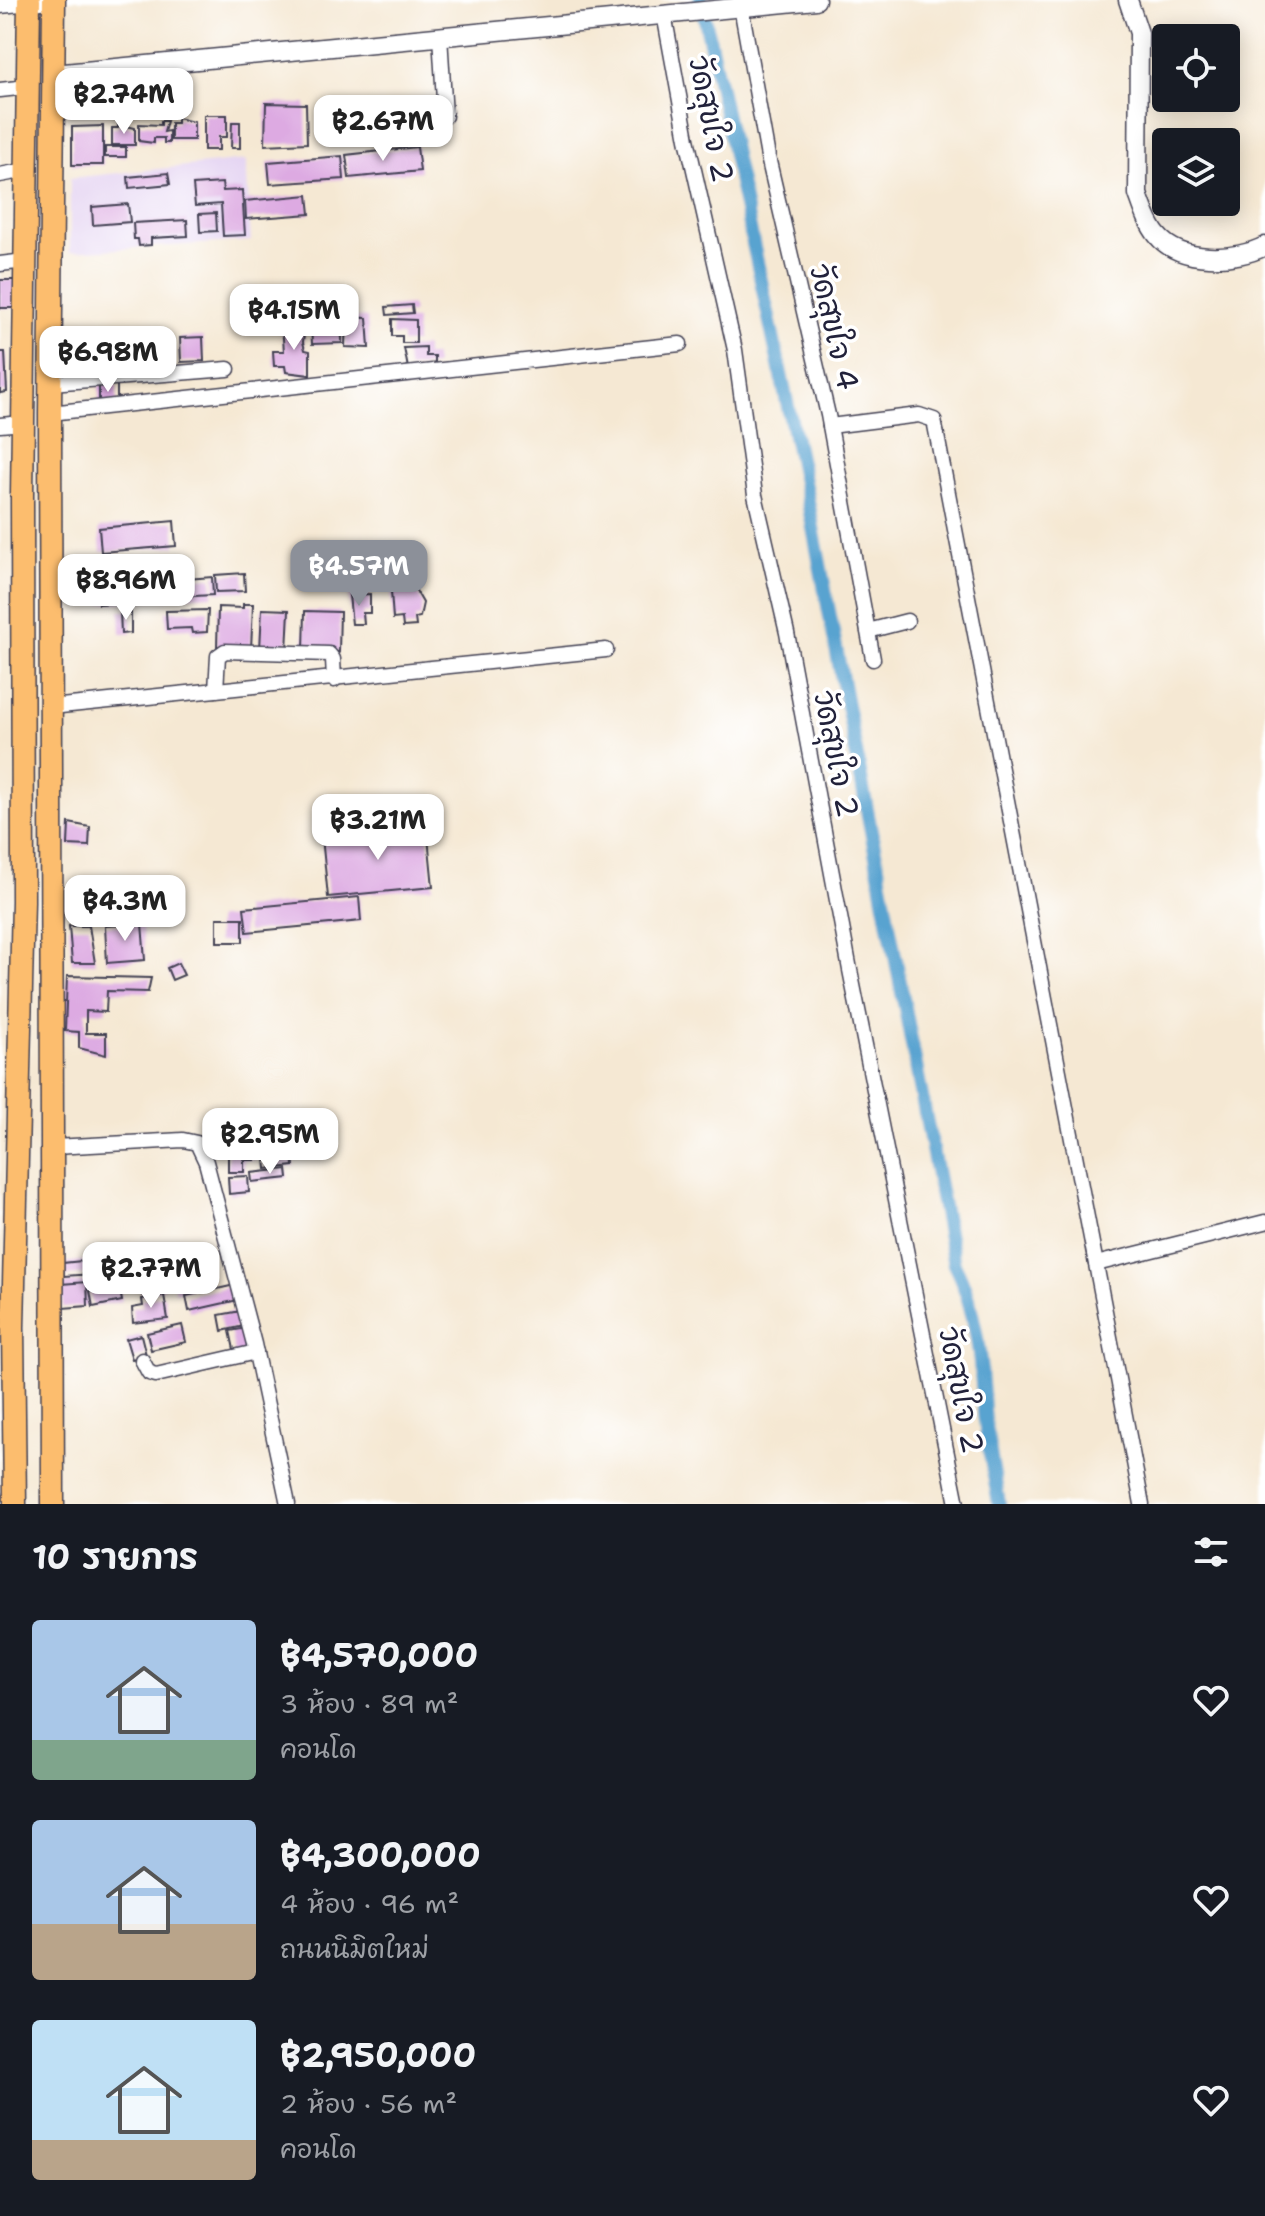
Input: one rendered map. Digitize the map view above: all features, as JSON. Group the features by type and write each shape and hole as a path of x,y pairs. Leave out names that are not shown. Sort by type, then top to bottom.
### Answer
{"main road":[{"path":"15,1504 13,1327 23,901 27,87 35,0"},
{"path":"53,1504 50,413 54,0"}],"street":[{"path":"0,4 35,0"},
{"path":"54,74 672,14 735,5 816,0"},
{"path":"1128,0 1139,33 1138,194 1158,237 1182,252 1216,257 1247,255 1265,246"},
{"name":"วัดสุขใจ 4","path":"735,5 830,426 873,659"},
{"name":"วัดสุขใจ 2","path":"672,14 687,139 732,336 755,495 787,633 850,970 957,1504"},
{"path":"440,36 445,116"},
{"path":"0,90 27,87"},
{"path":"0,175 27,170"},
{"path":"0,264 25,261"},
{"path":"50,413 680,344"},
{"path":"51,383 228,369"},
{"path":"830,426 919,415 934,420 1142,1504"},
{"path":"0,425 23,423"},
{"path":"868,631 907,621"},
{"path":"51,707 606,650"},
{"path":"216,690 218,656 225,651 329,654 333,659 334,680"},
{"path":"54,1147 183,1140 197,1143 206,1162 256,1352 288,1504"},
{"path":"1096,1264 1172,1248 1195,1237 1265,1222"},
{"path":"142,1360 149,1373 156,1375 256,1352"}],"shaded area":[{"path":"246,160 251,241 70,252 70,178"}],"building":[{"path":"266,103 306,104 307,143 265,145"},
{"path":"204,115 227,115 227,137 219,137 219,150 204,150"},
{"path":"429,115 430,126 410,128 409,117"},
{"path":"177,118 194,122 194,140 171,140 171,123 177,123"},
{"path":"161,121 167,121 164,132 169,131 169,143 164,143 164,138 154,138 154,143 139,141 139,124 161,125"},
{"path":"232,122 240,122 240,148 231,148"},
{"path":"118,124 135,128 135,145 112,145 112,128 118,128"},
{"path":"103,126 103,165 72,165 72,127"},
{"path":"105,147 126,147 126,157 105,157"},
{"path":"417,147 420,171 349,178 346,155"},
{"path":"342,156 344,179 270,184 268,162"},
{"path":"168,173 170,184 129,188 128,177"},
{"path":"222,183 223,191 242,190 245,235 223,236 221,204 195,206 193,185"},
{"path":"308,195 310,214 246,219 245,201"},
{"path":"128,204 130,222 93,225 92,207"},
{"path":"216,213 217,231 200,232 199,214"},
{"path":"187,220 188,236 151,238 151,245 139,246 138,239 134,239 133,223"},
{"path":"0,280 21,280 21,308 0,308"},
{"path":"412,305 413,313 387,315 386,307"},
{"path":"341,312 342,343 312,344 311,324 335,323 334,313"},
{"path":"346,317 367,318 369,348 345,347"},
{"path":"392,319 416,320 416,343 402,343 402,336 392,336"},
{"path":"282,326 305,326 303,342 305,350 310,351 310,375 286,372 285,366 274,366 273,351 284,351"},
{"path":"203,337 204,361 181,362 180,338"},
{"path":"426,347 426,356 435,356 435,366 408,368 404,348"},
{"path":"135,350 155,352 155,358 159,358 159,374 135,374"},
{"path":"0,352 5,352 7,392 0,393"},
{"path":"99,385 117,385 117,402 99,402"},
{"path":"174,521 176,546 101,552 99,528"},
{"path":"244,573 245,591 216,592 215,575"},
{"path":"212,577 213,595 175,597 174,580"},
{"path":"409,577 409,586 389,587 388,578"},
{"path":"170,581 172,599 99,604 98,586"},
{"path":"415,589 423,603 420,617 415,618 416,626 403,627 402,618 393,619 391,591"},
{"path":"370,594 370,613 363,613 364,624 352,624 349,595"},
{"path":"243,604 253,604 251,649 217,648 218,607 243,608"},
{"path":"262,609 289,610 287,651 260,650"},
{"path":"120,610 131,610 131,633 121,634"},
{"path":"208,610 207,632 192,633 191,628 167,629 166,611"},
{"path":"305,611 340,612 339,652 304,651"},
{"path":"321,800 334,800 334,814 321,814"},
{"path":"69,823 90,827 89,846 68,845"},
{"path":"427,827 433,887 328,897 322,837"},
{"path":"359,897 361,921 247,932 244,908"},
{"path":"217,918 243,918 243,942 217,942"},
{"path":"142,924 145,960 107,963 105,926"},
{"path":"69,926 89,926 95,963 72,963"},
{"path":"178,963 184,975 172,980 167,968"},
{"path":"67,976 151,978 148,992 107,991 106,1012 86,1011 86,1033 106,1033 106,1055 79,1048 79,1032 65,1031"},
{"path":"241,1142 255,1142 255,1160 244,1160 244,1172 228,1172 228,1150 241,1150"},
{"path":"292,1145 294,1166 266,1169 264,1148"},
{"path":"287,1169 288,1178 252,1182 251,1173"},
{"path":"248,1176 249,1192 229,1194 228,1177"},
{"path":"144,1246 146,1257 152,1254 154,1263 114,1277 112,1266 125,1265 123,1250"},
{"path":"91,1260 93,1274 64,1276 63,1263"},
{"path":"157,1265 164,1288 142,1295 135,1271"},
{"path":"187,1266 192,1288 175,1292 170,1270"},
{"path":"118,1279 122,1301 93,1307 89,1285"},
{"path":"87,1282 88,1306 63,1308 61,1284"},
{"path":"235,1285 238,1300 189,1311 186,1296"},
{"path":"164,1295 168,1319 133,1323 132,1308 143,1306 142,1299"},
{"path":"241,1311 244,1326 222,1331 219,1315"},
{"path":"182,1325 186,1342 151,1350 147,1333"},
{"path":"247,1328 251,1351 235,1354 230,1331"},
{"path":"141,1335 146,1355 132,1359 126,1339"}],"waterway":[{"path":"701,0 806,491 954,1264 973,1317 999,1504"}]}
